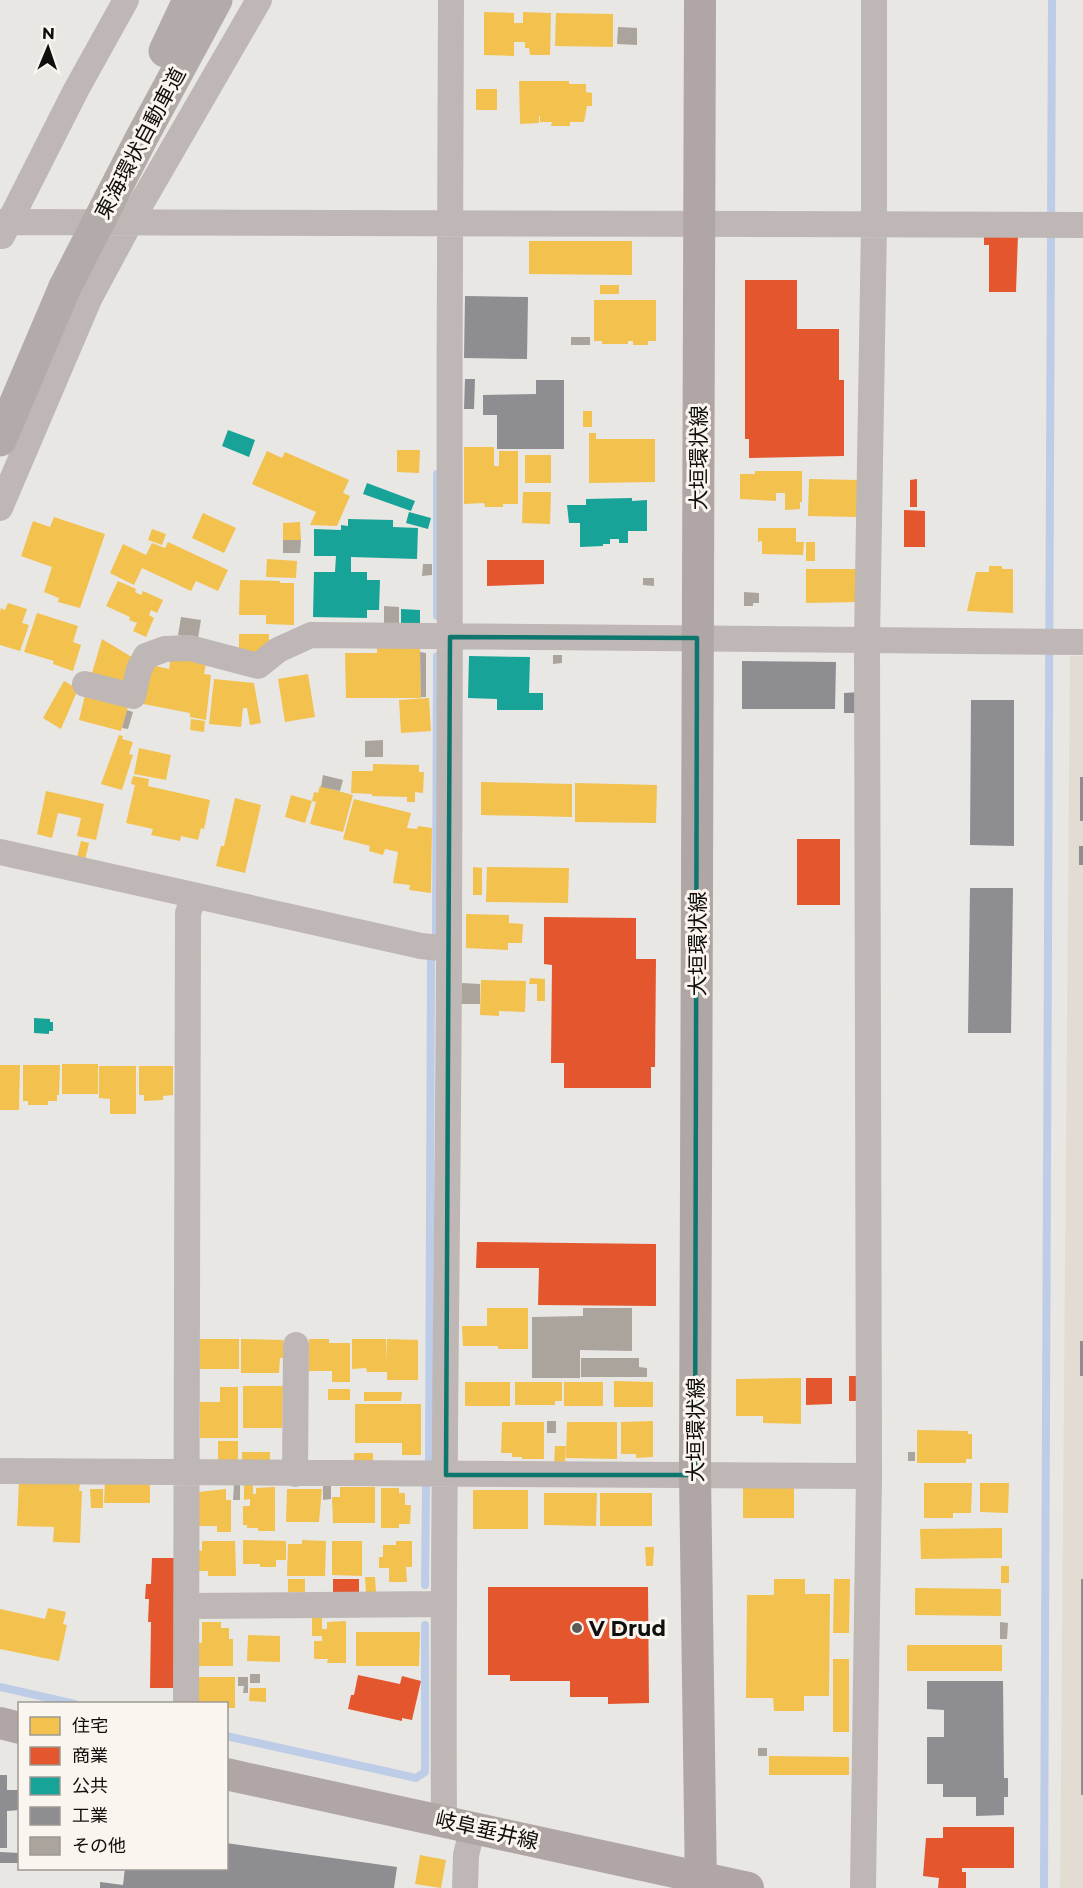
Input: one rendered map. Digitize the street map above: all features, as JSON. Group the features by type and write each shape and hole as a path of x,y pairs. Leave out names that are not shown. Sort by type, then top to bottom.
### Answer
{"highway":[{"name":"東海環状自動車道","path":"0,440 121,144 189,0"},
{"name":"東海環状自動車道","path":"64,287 216,0"}],"main road":[{"name":"大垣環状線","path":"700,0 695,1475 701,1883"},
{"path":"0,1723 18,1728"},
{"name":"岐阜垂井線","path":"228,1774 459,1824 701,1883 748,1888"}],"street":[{"path":"3,228 126,0"},
{"path":"0,508 90,297 131,221 259,0"},
{"path":"451,0 449,949 444,1604 459,1824 466,1855 465,1888"},
{"path":"863,1888 869,1476 867,640 874,225 874,0"},
{"path":"3,228 131,221 1074,225"},
{"path":"85,684 132,696 139,669 146,656 165,649 190,648 258,666 278,650 311,634 1075,642"},
{"path":"0,852 422,946 449,949"},
{"path":"186,1702 188,913 194,896"},
{"path":"295,1474 296,1345"},
{"path":"0,1471 869,1476"},
{"path":"187,1606 444,1604"}],"highlighted area":[{"path":"450,637 697,638 695,1475 446,1475"}],"shaded area":[{"path":"1070,656 1083,656 1083,1888 1060,1888"}],"building: 住宅":[{"path":"484,12 514,13 514,23 523,23 523,12 551,13 550,55 530,55 529,48 525,48 525,42 514,42 514,56 484,55"},
{"path":"556,13 613,14 613,47 555,46"},
{"path":"519,81 569,81 569,84 586,84 586,92 592,93 592,106 587,106 584,122 570,122 570,126 551,126 552,122 540,122 540,116 539,123 520,124"},
{"path":"476,89 497,89 497,110 476,110"},
{"path":"529,241 632,241 632,275 529,274"},
{"path":"600,285 619,285 619,294 600,294"},
{"path":"594,300 656,300 656,341 648,341 648,345 633,345 633,341 628,341 628,344 602,344 602,341 594,341"},
{"path":"583,411 592,411 592,427 583,427"},
{"path":"589,433 596,433 596,439 655,439 655,482 589,483"},
{"path":"464,447 494,447 494,466 499,466 499,451 518,451 518,504 485,507 484,503 464,504"},
{"path":"397,450 420,450 419,473 397,472"},
{"path":"267,451 282,458 285,452 349,480 343,493 350,496 337,526 310,525 316,512 252,484"},
{"path":"525,455 551,455 551,483 525,483"},
{"path":"755,471 802,471 800,509 785,510 785,493 776,493 776,501 740,499 740,474 755,474"},
{"path":"809,479 859,480 858,517 808,516"},
{"path":"523,492 551,492 550,524 522,523"},
{"path":"203,513 236,528 224,553 192,538"},
{"path":"54,517 105,534 80,608 58,602 59,598 44,592 52,567 21,556 33,521 50,527"},
{"path":"300,522 301,540 283,540 283,523"},
{"path":"758,528 796,528 796,542 804,542 803,555 762,554 762,541 758,542"},
{"path":"152,529 166,534 162,545 148,540"},
{"path":"168,542 228,570 218,591 196,581 191,591 142,568 134,585 110,573 123,544 146,555 152,543 165,548"},
{"path":"806,542 815,542 815,561 806,561"},
{"path":"267,559 297,561 296,578 266,577"},
{"path":"989,566 1013,569 1013,613 967,611 976,572 989,572"},
{"path":"806,569 860,569 860,602 806,603"},
{"path":"240,580 294,583 294,625 266,624 266,615 239,615"},
{"path":"118,581 136,589 135,592 141,595 143,591 163,600 157,613 151,610 149,615 154,618 146,637 133,631 137,623 129,620 130,617 106,606"},
{"path":"8,603 27,609 22,623 29,625 20,651 0,645 0,612 1,608 5,610"},
{"path":"37,613 78,626 73,642 81,645 73,671 53,664 54,661 24,652"},
{"path":"239,634 269,634 269,647 257,655 239,655"},
{"path":"102,639 135,659 128,690 90,680"},
{"path":"420,645 421,698 346,698 345,653 377,653 377,646"},
{"path":"171,656 206,663 204,674 211,675 206,720 190,717 190,713 138,703 151,665 169,669"},
{"path":"308,674 315,717 285,722 278,679"},
{"path":"214,679 254,683 261,723 250,725 247,708 243,708 241,727 209,724"},
{"path":"64,681 78,689 61,729 43,718"},
{"path":"86,691 129,703 121,731 79,720"},
{"path":"429,698 431,731 401,733 399,700"},
{"path":"191,719 205,721 204,732 190,730"},
{"path":"119,735 123,736 122,739 133,742 129,754 133,755 122,790 101,784"},
{"path":"139,748 171,755 166,780 134,774"},
{"path":"373,764 419,765 419,772 424,772 423,793 415,792 415,802 407,802 407,797 351,793 352,771 373,771"},
{"path":"133,776 149,779 148,786 210,800 204,829 201,828 198,840 181,836 180,841 151,835 153,829 126,823 135,785 131,784"},
{"path":"481,782 572,784 572,817 481,815"},
{"path":"575,783 657,785 656,823 575,822"},
{"path":"320,786 353,795 343,832 310,824 316,802 312,801 314,792 318,793"},
{"path":"46,791 104,804 96,840 77,836 81,818 58,813 52,838 37,834"},
{"path":"291,795 312,801 305,823 285,817"},
{"path":"235,798 261,805 245,873 216,866 221,846 224,846"},
{"path":"354,799 411,813 407,828 417,829 418,826 432,828 431,893 409,890 410,885 393,883 398,852 385,849 383,855 369,851 370,846 343,839"},
{"path":"81,841 89,843 85,860 77,858"},
{"path":"473,867 482,868 482,895 473,895"},
{"path":"487,867 569,868 568,903 486,902"},
{"path":"466,914 509,915 509,923 523,924 522,943 508,943 508,950 466,948"},
{"path":"530,978 545,979 545,1001 537,1001 537,984 529,984"},
{"path":"481,980 526,981 525,1012 499,1011 499,1016 480,1015"},
{"path":"62,1064 98,1064 98,1094 62,1094"},
{"path":"0,1065 20,1065 19,1110 0,1110"},
{"path":"23,1065 60,1065 57,1101 48,1101 48,1105 28,1105 28,1101 23,1101"},
{"path":"99,1066 136,1066 136,1114 110,1114 110,1099 99,1098"},
{"path":"139,1066 173,1066 173,1095 163,1096 163,1100 144,1101 144,1095 139,1095"},
{"path":"487,1308 528,1308 528,1349 463,1346 462,1326 487,1326"},
{"path":"200,1339 239,1339 239,1369 200,1369"},
{"path":"241,1339 283,1340 283,1358 280,1358 279,1373 241,1373"},
{"path":"309,1339 329,1339 329,1343 350,1343 350,1382 332,1382 332,1371 309,1371"},
{"path":"352,1339 386,1339 386,1362 387,1339 418,1340 418,1380 387,1380 387,1372 367,1372 366,1368 352,1369"},
{"path":"801,1378 801,1424 763,1423 763,1416 736,1416 736,1379"},
{"path":"614,1381 653,1382 653,1407 614,1407"},
{"path":"465,1382 510,1382 510,1406 465,1406"},
{"path":"515,1382 562,1382 562,1401 555,1401 555,1405 515,1405"},
{"path":"564,1382 603,1382 603,1406 564,1406"},
{"path":"243,1386 283,1386 282,1428 243,1428"},
{"path":"220,1387 238,1387 238,1438 200,1438 200,1402 220,1402"},
{"path":"328,1389 350,1389 350,1400 328,1400"},
{"path":"364,1392 402,1392 401,1401 364,1401"},
{"path":"355,1404 421,1404 421,1455 402,1455 402,1443 355,1443"},
{"path":"653,1421 653,1457 636,1458 636,1454 621,1454 621,1422"},
{"path":"502,1422 544,1422 544,1459 522,1459 522,1457 512,1457 512,1453 501,1453"},
{"path":"567,1422 617,1422 617,1459 566,1458"},
{"path":"917,1430 968,1431 968,1434 972,1434 972,1459 966,1459 966,1463 917,1463"},
{"path":"218,1441 238,1441 238,1462 218,1462"},
{"path":"555,1446 566,1446 565,1465 554,1465"},
{"path":"242,1452 270,1452 270,1463 242,1463"},
{"path":"354,1453 373,1453 373,1463 354,1464"},
{"path":"105,1479 150,1479 150,1503 104,1503"},
{"path":"19,1482 80,1483 79,1491 82,1491 80,1543 53,1542 54,1527 17,1526"},
{"path":"253,1483 253,1494 256,1494 256,1488 275,1487 275,1531 258,1531 258,1528 247,1528 247,1525 243,1525 243,1506 250,1506 250,1499 244,1500 244,1484"},
{"path":"924,1483 972,1483 971,1513 953,1513 953,1518 924,1518"},
{"path":"980,1483 1009,1483 1008,1513 980,1512"},
{"path":"755,1484 794,1484 794,1518 743,1518 743,1488 755,1488"},
{"path":"340,1487 375,1487 375,1523 333,1523 332,1497 340,1497"},
{"path":"381,1488 399,1488 399,1493 405,1493 405,1505 411,1505 410,1524 399,1524 399,1528 381,1528"},
{"path":"90,1489 103,1489 103,1508 91,1508"},
{"path":"226,1489 226,1500 231,1500 231,1532 217,1532 217,1526 199,1526 199,1492"},
{"path":"287,1489 322,1489 319,1522 286,1522"},
{"path":"473,1490 528,1490 528,1529 473,1529"},
{"path":"544,1493 597,1493 596,1526 544,1525"},
{"path":"600,1493 652,1493 652,1526 600,1526"},
{"path":"1002,1528 1002,1558 921,1559 920,1529"},
{"path":"243,1540 286,1541 286,1560 276,1560 276,1567 243,1564"},
{"path":"302,1540 326,1541 325,1576 287,1576 288,1544 302,1544"},
{"path":"202,1541 235,1541 236,1576 208,1576 208,1571 198,1571 198,1550 202,1551"},
{"path":"332,1541 362,1541 362,1576 332,1575"},
{"path":"396,1541 412,1541 412,1567 406,1567 407,1582 389,1582 389,1568 379,1568 379,1557 383,1557 383,1545 396,1545"},
{"path":"645,1547 654,1547 653,1566 646,1566"},
{"path":"1001,1566 1009,1566 1009,1583 1001,1583"},
{"path":"365,1577 375,1577 376,1592 366,1593"},
{"path":"288,1579 305,1579 305,1592 288,1592"},
{"path":"774,1579 805,1579 805,1594 830,1594 829,1696 804,1696 804,1711 774,1711 773,1698 746,1698 747,1595 774,1595"},
{"path":"834,1579 850,1579 849,1633 833,1633"},
{"path":"915,1588 1001,1589 1001,1616 915,1615"},
{"path":"48,1608 66,1612 63,1624 67,1625 59,1661 0,1649 0,1609 45,1619"},
{"path":"312,1617 322,1617 322,1629 327,1629 327,1622 346,1621 346,1663 327,1663 328,1659 314,1659 314,1641 322,1641 322,1636 312,1636"},
{"path":"202,1622 221,1622 221,1628 229,1628 229,1639 233,1639 233,1666 194,1666 194,1642 202,1643"},
{"path":"356,1632 420,1632 419,1666 356,1666"},
{"path":"248,1635 280,1636 280,1662 247,1661"},
{"path":"907,1645 1002,1645 1002,1671 907,1671"},
{"path":"833,1659 849,1659 849,1732 833,1732"},
{"path":"196,1677 235,1677 235,1708 228,1708 228,1702 196,1702"},
{"path":"250,1688 266,1688 266,1702 249,1701"},
{"path":"769,1756 849,1757 849,1775 769,1775"},
{"path":"420,1855 446,1860 441,1888 415,1884"}],"building: 商業":[{"path":"984,235 1018,235 1016,292 989,292 989,245 984,245"},
{"path":"745,280 797,280 797,329 839,329 839,380 844,380 844,456 749,458 749,439 745,439"},
{"path":"917,479 917,507 910,507 910,480"},
{"path":"904,510 925,511 925,547 904,547"},
{"path":"487,560 544,560 544,584 487,586"},
{"path":"797,839 840,839 840,905 797,905"},
{"path":"544,917 636,918 636,959 656,959 655,1067 651,1067 651,1088 564,1088 564,1063 551,1063 552,965 544,964"},
{"path":"477,1242 656,1244 656,1306 538,1305 539,1268 476,1268"},
{"path":"849,1376 860,1376 859,1401 849,1401"},
{"path":"806,1378 832,1378 832,1404 806,1405"},
{"path":"152,1558 179,1558 177,1688 150,1688 151,1622 148,1622 149,1599 145,1599 146,1584 151,1584"},
{"path":"333,1579 359,1579 359,1593 333,1593"},
{"path":"488,1587 648,1587 649,1703 608,1704 608,1697 570,1697 570,1681 510,1681 510,1675 488,1675"},
{"path":"358,1675 400,1684 402,1676 421,1681 412,1720 402,1718 402,1721 348,1709 351,1695 354,1695"},
{"path":"943,1827 1014,1827 1014,1868 962,1868 962,1872 966,1872 966,1888 938,1888 939,1878 923,1876 926,1838 943,1838"}],"building: 公共":[{"path":"228,430 255,440 249,457 222,446"},
{"path":"367,483 415,501 411,511 363,494"},
{"path":"632,498 632,501 647,500 647,531 628,531 628,543 619,543 619,539 610,539 610,544 603,544 603,546 580,547 580,523 569,523 567,505 586,505 586,499"},
{"path":"409,512 431,518 428,529 406,523"},
{"path":"348,519 393,520 393,527 418,528 417,559 351,557 351,572 367,572 367,580 380,580 379,610 367,610 367,618 313,617 314,572 335,572 336,556 314,556 314,529 341,530 341,525 348,526"},
{"path":"401,609 420,610 420,627 401,627"},
{"path":"469,656 530,657 529,693 543,693 543,710 497,710 497,699 468,698"},
{"path":"34,1018 50,1019 50,1022 53,1022 53,1031 49,1031 49,1034 34,1033"}],"building: 工業":[{"path":"465,296 528,297 527,359 464,358"},
{"path":"465,379 475,379 474,409 464,409"},
{"path":"536,380 564,380 564,449 497,449 497,415 483,415 483,395 536,394"},
{"path":"742,661 836,662 835,709 742,709"},
{"path":"860,692 860,713 844,713 844,693"},
{"path":"971,700 1014,700 1014,846 970,845"},
{"path":"1080,777 1083,777 1083,821 1080,821"},
{"path":"1079,846 1083,846 1083,865 1079,865"},
{"path":"970,888 1013,888 1011,1033 968,1033"},
{"path":"1080,1341 1083,1341 1083,1376 1080,1376"},
{"path":"1081,1579 1083,1579 1083,1795 1081,1795"},
{"path":"927,1681 1003,1681 1004,1778 1008,1778 1008,1797 1004,1797 1004,1815 976,1816 976,1797 943,1797 943,1784 927,1784 927,1737 944,1737 944,1710 927,1709"},
{"path":"0,1775 7,1775 7,1790 18,1790 18,1810 7,1811 7,1848 0,1848"},
{"path":"228,1843 397,1867 394,1888 100,1888 100,1882 123,1885 125,1870 228,1870"},
{"path":"0,1852 18,1853 18,1863 0,1863"}],"building: その他":[{"path":"618,27 637,28 637,45 617,44"},
{"path":"571,337 590,337 590,345 571,345"},
{"path":"283,540 301,540 300,553 283,553"},
{"path":"423,564 432,564 432,575 422,576"},
{"path":"643,578 654,578 654,586 643,585"},
{"path":"744,592 759,593 759,603 744,606"},
{"path":"384,606 399,607 399,628 384,627"},
{"path":"181,617 201,620 198,638 178,635"},
{"path":"420,652 426,653 426,697 421,697"},
{"path":"553,655 562,655 562,663 553,664"},
{"path":"127,710 133,712 128,729 122,728"},
{"path":"383,740 383,757 365,757 365,741"},
{"path":"323,775 343,780 340,791 321,787"},
{"path":"462,983 480,984 480,1004 461,1004"},
{"path":"583,1308 632,1308 632,1351 580,1350 580,1378 532,1378 532,1317 583,1316"},
{"path":"581,1358 639,1358 639,1367 647,1368 647,1377 581,1377"},
{"path":"547,1421 556,1421 556,1433 547,1433"},
{"path":"908,1452 915,1452 915,1461 908,1461"},
{"path":"234,1484 240,1484 240,1500 233,1500"},
{"path":"323,1484 331,1484 331,1499 323,1500"},
{"path":"1000,1622 1008,1623 1007,1639 1000,1639"},
{"path":"250,1674 260,1674 260,1683 250,1683"},
{"path":"238,1677 248,1677 248,1693 243,1693 244,1686 238,1686"},
{"path":"758,1748 767,1748 767,1756 758,1756"}],"waterway":[{"path":"1044,1888 1052,0"},
{"path":"437,474 437,616"},
{"path":"436,937 437,656"},
{"path":"429,1464 431,959"},
{"path":"425,1585 426,1487"},
{"path":"228,1736 416,1778 425,1772 425,1625"},
{"path":"0,1687 66,1702"}],"place":[{"name":"V Drud","path":"577,1628"}]}
